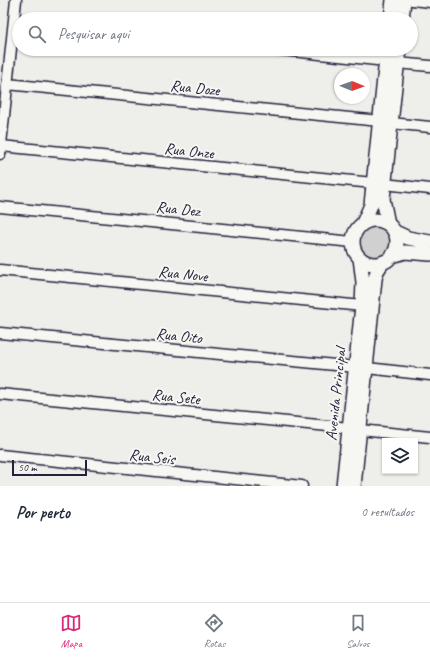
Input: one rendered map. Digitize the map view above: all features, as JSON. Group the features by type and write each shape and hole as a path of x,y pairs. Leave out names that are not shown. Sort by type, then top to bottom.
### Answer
{"street":[{"path":"16,0 17,12"},
{"path":"392,12 393,0"},
{"path":"403,12 404,0"},
{"path":"412,0 430,2"},
{"path":"0,150 12,52"},
{"path":"364,56 390,58 430,66"},
{"path":"390,58 379,184 363,223 354,234 353,242 356,253 360,258 371,264 405,252 430,254"},
{"name":"Rua Doze","path":"7,84 430,127"},
{"name":"Rua Onze","path":"0,150 430,189"},
{"path":"361,368 377,271 388,259 396,244 379,184"},
{"name":"Rua Dez","path":"0,207 353,242"},
{"path":"363,223 376,220 408,238 430,242"},
{"name":"Avenida Principal","path":"342,486 354,429 361,368 363,282 360,258"},
{"name":"Rua Nove","path":"0,270 362,306"},
{"name":"Rua Oito","path":"0,332 430,375"},
{"name":"Rua Sete","path":"0,394 430,437"},
{"name":"Avenida Principal","path":"354,429 354,486"},
{"name":"Rua Seis","path":"0,455 302,486"}],"shaded area":[{"path":"379,223 388,228 392,234 392,248 388,254 379,259 371,259 362,254 358,248 357,237 362,228 368,224"}]}
